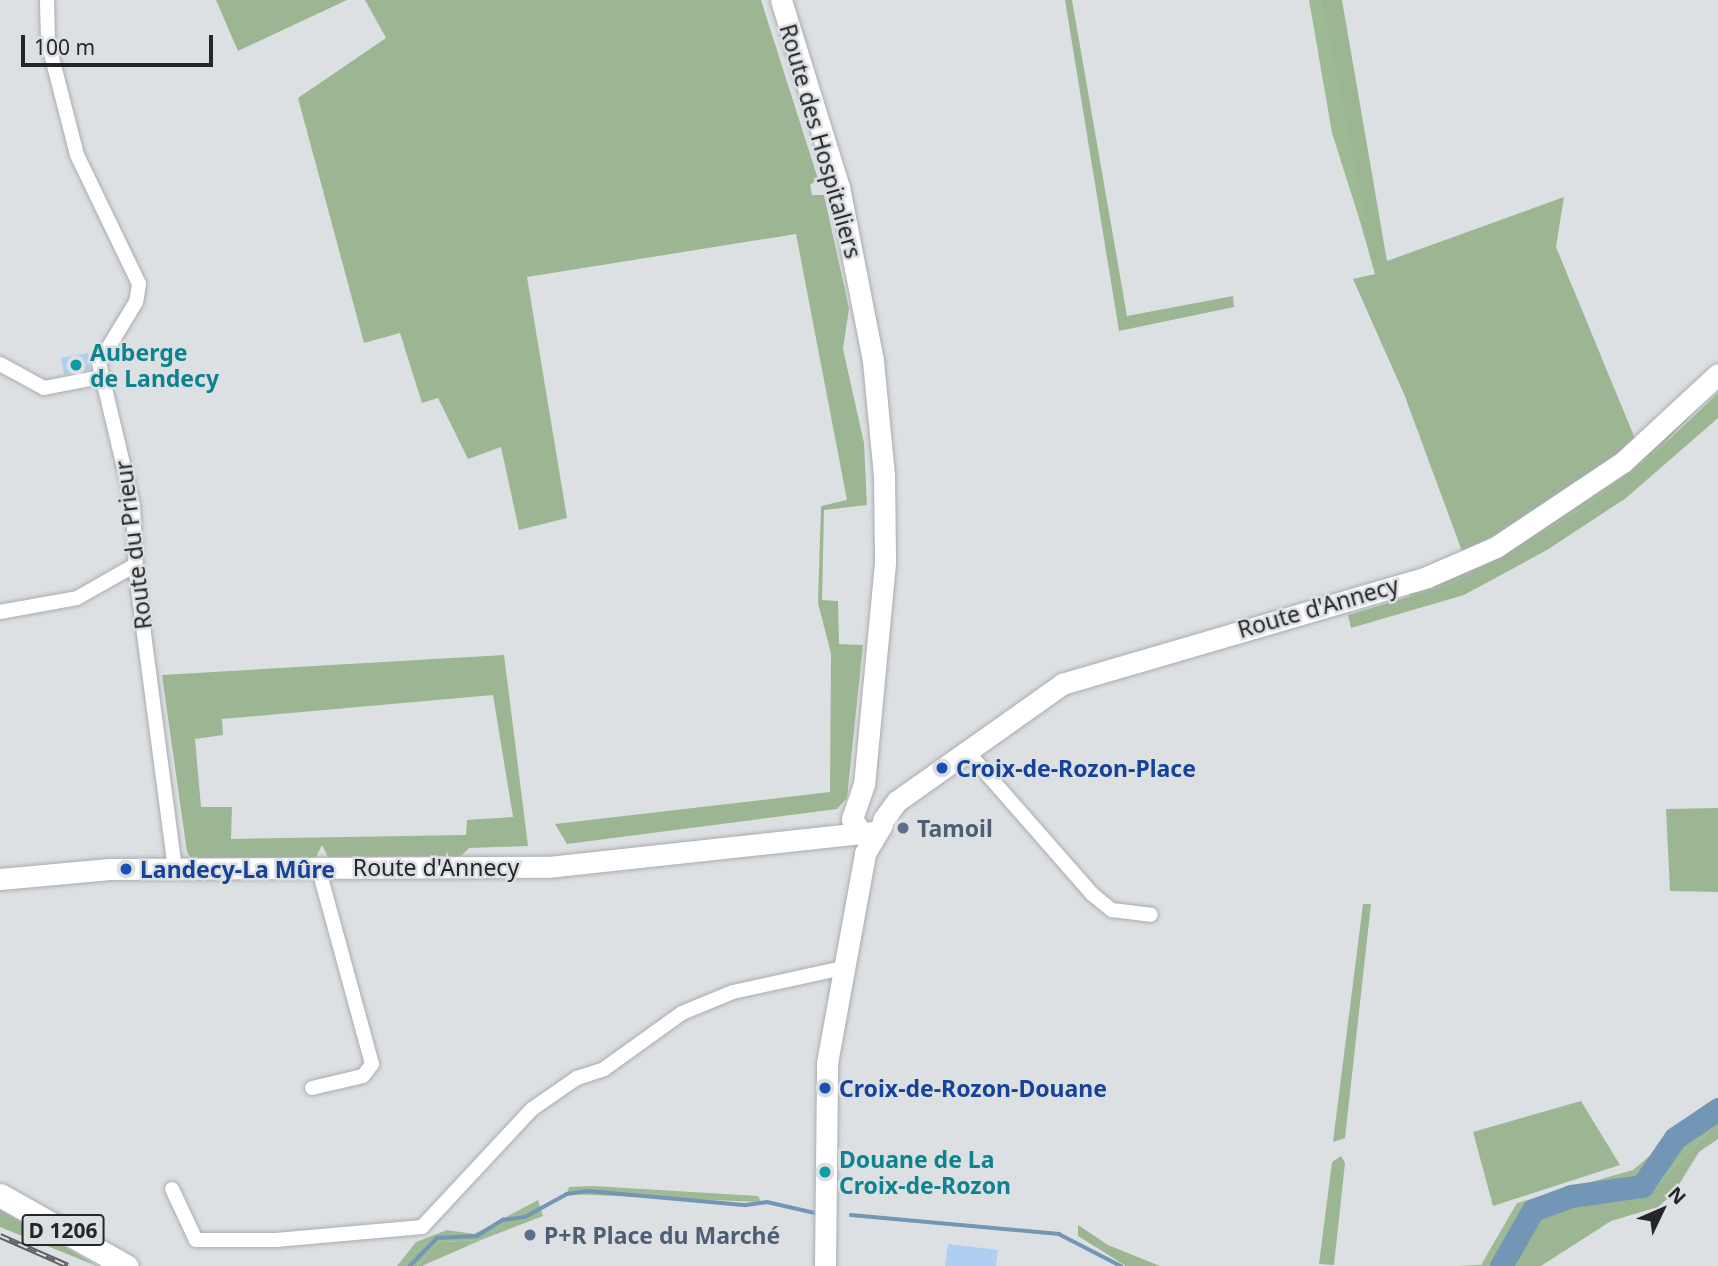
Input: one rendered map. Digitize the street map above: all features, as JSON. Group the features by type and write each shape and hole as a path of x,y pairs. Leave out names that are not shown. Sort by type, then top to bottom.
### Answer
{"main road":[{"name":"D 1206","path":"0,1195 126,1266"}],"street":[{"name":"Route du Prieur","path":"47,0 53,67 77,155 139,284 136,302 99,357 100,377 127,472 135,565 174,870"},
{"name":"Route des Hospitaliers","path":"780,0 850,232 879,418 885,563 864,784 867,823"},
{"path":"0,364 44,388 100,377"},
{"name":"Route d'Annecy","path":"0,879 174,870 548,867 829,833 867,823 1025,706 1082,675 1405,583 1477,556 1597,482 1718,374"},
{"path":"0,612 76,598 135,565"},
{"path":"966,750 1092,894 1112,910 1151,915"},
{"path":"825,1266 827,1063 867,823"},
{"path":"312,1088 363,1076 372,1064 318,867"},
{"path":"172,1189 196,1240 276,1240 422,1227 531,1109 577,1078 604,1069 682,1013 733,992 843,968"}],"green space":[{"path":"216,0 347,0 238,51"},
{"path":"365,0 761,0 818,179 810,185 812,195 824,195 849,308 843,349 864,443 867,505 824,510 822,600 838,601 839,644 863,645 847,798 837,809 567,844 555,824 830,792 831,654 818,603 821,506 847,500 796,234 527,277 567,518 519,530 501,447 468,459 438,398 422,403 400,333 364,343 298,98 386,38"},
{"path":"1065,0 1072,0 1127,316 1233,296 1234,307 1119,331"},
{"path":"1309,0 1321,0 1365,219 1360,221 1332,133"},
{"path":"1321,0 1342,0 1387,261 1564,197 1556,247 1636,441 1494,536 1462,551 1404,394 1353,279 1375,274 1360,221"},
{"path":"1718,388 1658,450 1580,510 1451,584 1410,596 1409,591 1449,580 1499,555 1578,506 1656,446"},
{"path":"1718,393 1718,418 1626,498 1547,550 1464,595 1351,628 1348,615 1451,584 1580,510 1658,450"},
{"path":"504,655 528,846 469,848 461,856 328,857 322,845 316,857 191,858 187,852 162,675","holes":["493,695 513,817 467,820 466,835 231,839 232,807 201,807 195,739 223,735 222,719"]},
{"path":"1718,808 1718,892 1670,891 1666,809"},
{"path":"1363,904 1371,904 1345,1138 1333,1142"},
{"path":"1718,1098 1718,1122 1657,1185 1544,1210 1509,1266 1457,1266 1481,1265 1517,1203 1633,1170"},
{"path":"1581,1101 1620,1165 1493,1206 1473,1132"},
{"path":"1718,1122 1718,1139 1699,1152 1673,1194 1658,1207 1611,1221 1541,1266 1509,1266 1544,1210 1657,1185"},
{"path":"1341,1156 1345,1163 1334,1265 1319,1264 1332,1162"},
{"path":"593,1186 758,1196 761,1202 567,1194 569,1187"},
{"path":"538,1200 543,1216 481,1240 440,1242 417,1266 397,1266 416,1242 447,1230 474,1234"},
{"path":"0,1210 59,1243 97,1266 0,1227"},
{"path":"1078,1225 1108,1245 1160,1266 1126,1266 1078,1236"},
{"path":"481,1240 422,1266 417,1266 440,1242"}],"building":[{"name":"Auberge de Landecy","path":"88,353 89,369 64,374 61,358"},
{"path":"948,1244 998,1250 996,1266 945,1266"}],"waterway":[{"path":"1501,1266 1533,1210 1571,1196 1642,1186 1675,1138 1718,1109"},
{"path":"410,1266 437,1238 477,1236 503,1220 525,1217 567,1194 588,1191 746,1205 767,1202 815,1213"},
{"path":"851,1215 1059,1234 1121,1266"}],"railway":[{"path":"0,1236 68,1266"}],"place":[{"name":"Auberge de Landecy","path":"76,365"},
{"name":"Croix-de-Rozon-Place","path":"942,768"},
{"name":"Tamoil","path":"903,828"},
{"name":"Landecy-La Mûre","path":"126,869"},
{"name":"Croix-de-Rozon-Douane","path":"825,1088"},
{"name":"Douane de La Croix-de-Rozon","path":"825,1172"},
{"name":"P+R Place du Marché","path":"530,1235"}]}
